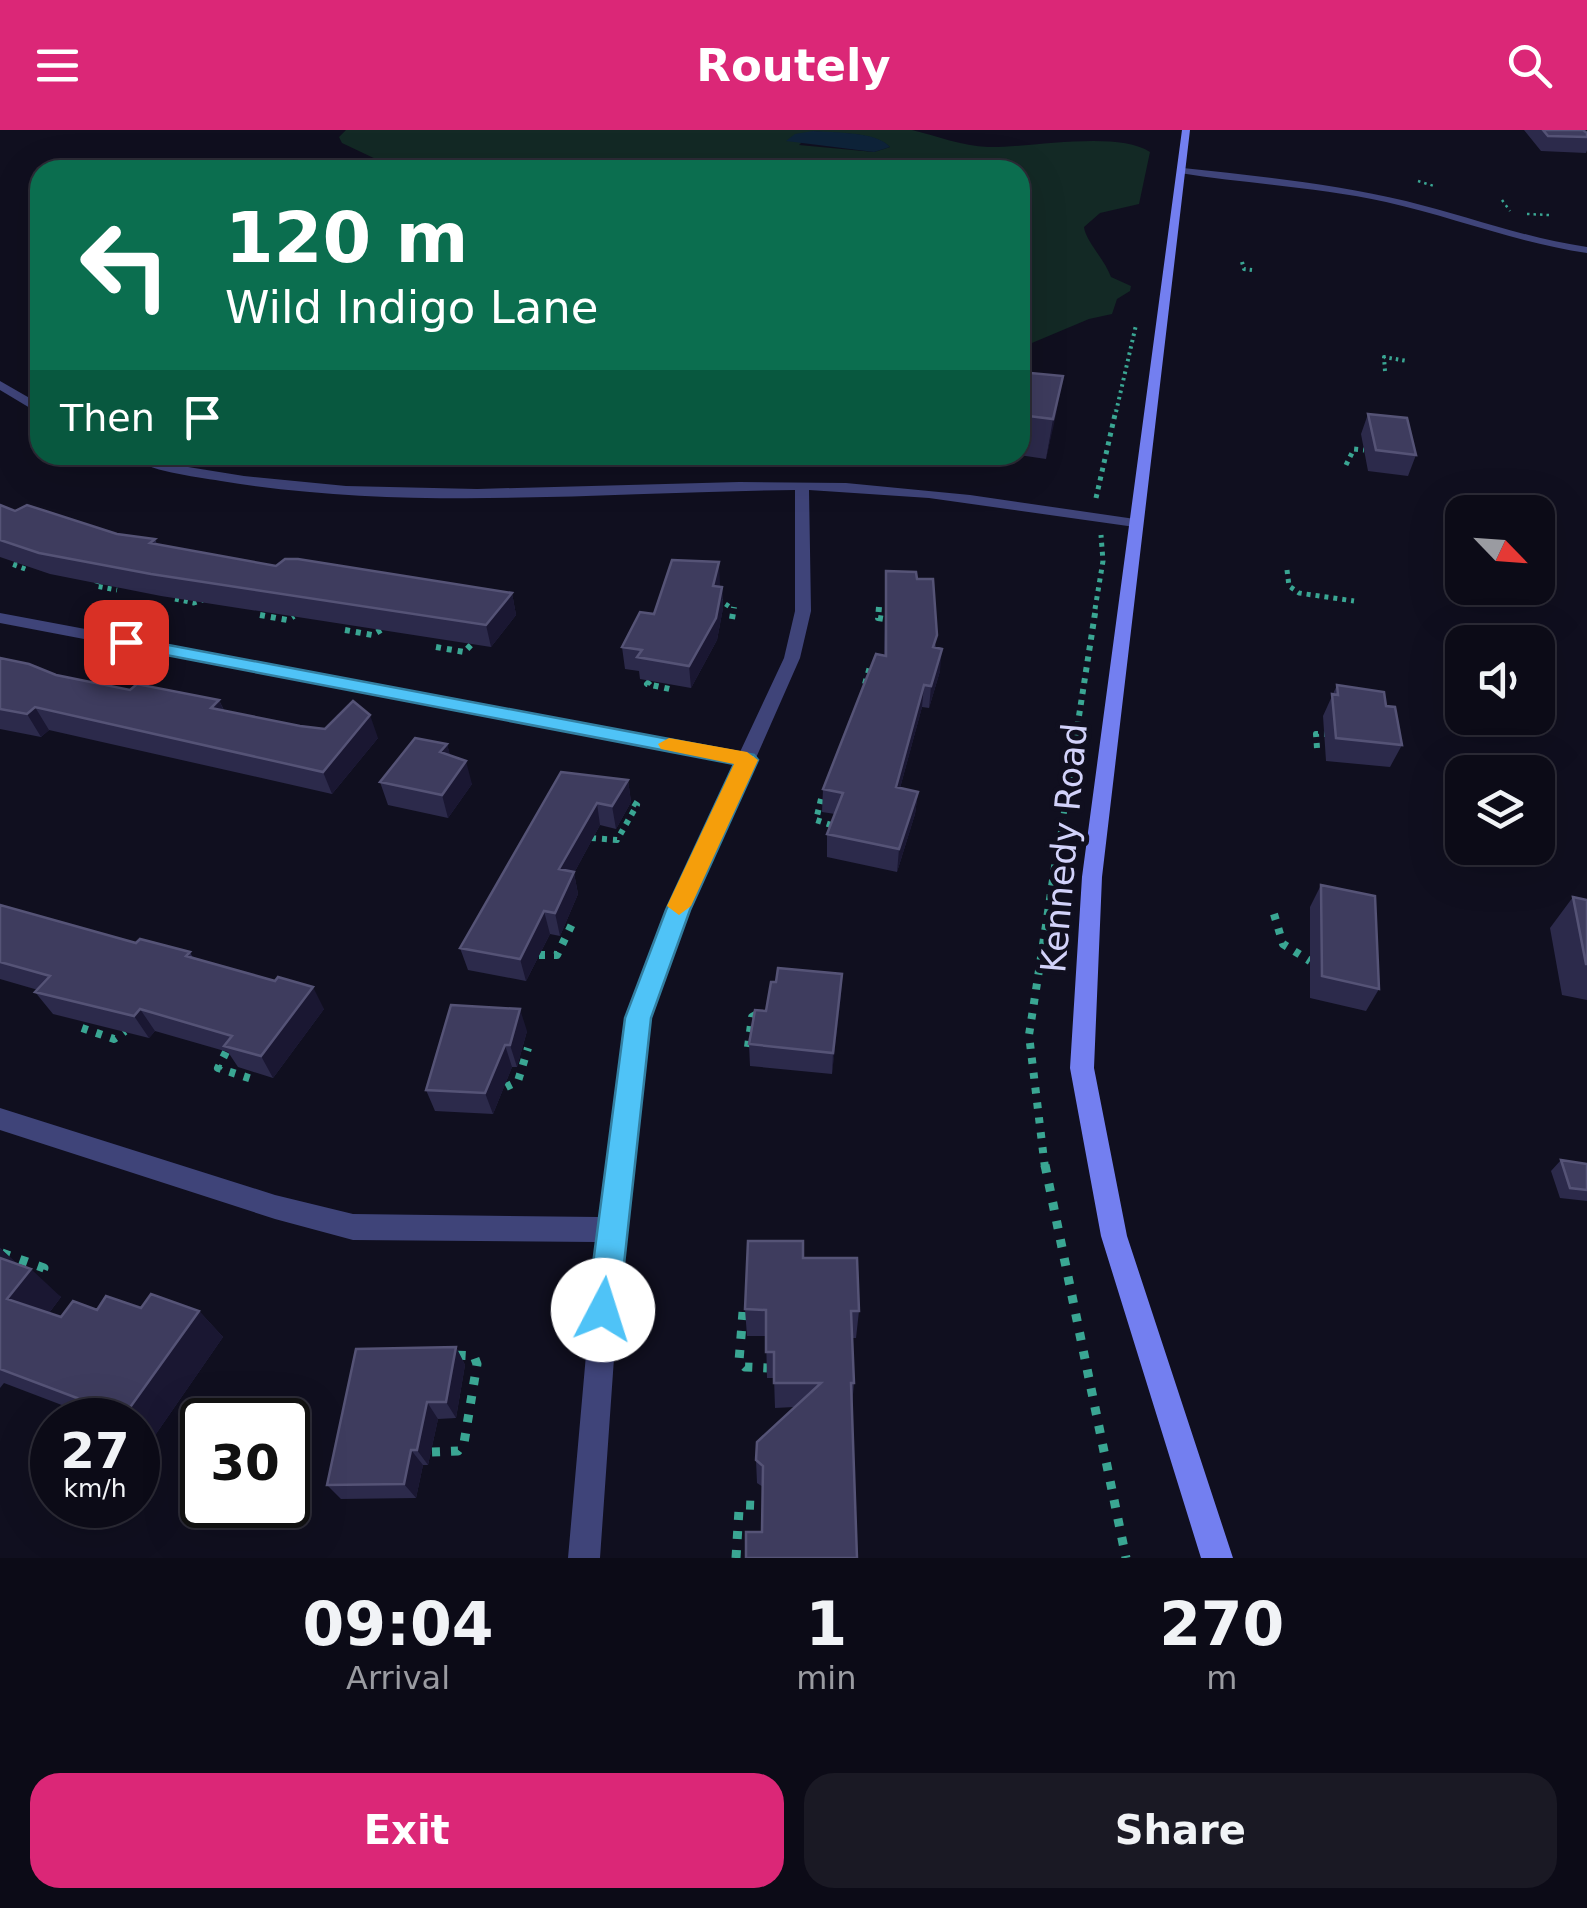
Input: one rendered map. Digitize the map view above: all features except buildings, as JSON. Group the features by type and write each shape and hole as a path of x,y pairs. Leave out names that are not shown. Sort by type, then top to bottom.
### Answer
{"main road":[{"name":"Kennedy Road","path":"1186,130 1092,877 1082,1068 1114,1236 1218,1558"}],"street":[{"path":"1183,172 1344,191 1532,240 1587,250"},
{"path":"0,386 30,404"},
{"path":"173,465 228,479 343,492 460,494 802,486 893,489 1135,523"},
{"path":"584,1558 610,1230 634,1037 645,992 678,910 792,658 803,611 802,486"},
{"path":"0,618 747,760"},
{"path":"0,1119 294,1214 353,1227 610,1230"}],"path":[{"path":"1418,180 1434,186"},
{"path":"1502,200 1509,211 1549,215"},
{"path":"1242,262 1244,269 1252,270"},
{"path":"1385,371 1384,357 1407,361"},
{"path":"1096,498 1120,390"},
{"path":"1346,466 1354,449 1364,450"},
{"path":"28,553 12,564 28,570"},
{"path":"1286,570 1289,586 1299,594 1354,601"},
{"path":"98,580 96,586 117,590"},
{"path":"716,599 732,603 732,620"},
{"path":"175,600 194,604 203,600"},
{"path":"879,606 878,618 884,619"},
{"path":"260,615 287,620 294,616"},
{"path":"345,630 372,634 380,630"},
{"path":"436,647 464,652 472,644"},
{"path":"864,686 870,668 880,666"},
{"path":"650,681 648,684 674,690"},
{"path":"1317,748 1316,734 1330,734"},
{"path":"591,838 611,842 620,837 636,805 634,800 615,795"},
{"path":"821,799 816,820 838,827"},
{"path":"1274,914 1274,930 1285,947 1310,961"},
{"path":"538,955 557,955 574,920"},
{"path":"748,1047 752,1017 758,1012 770,1014"},
{"path":"82,1028 114,1039 125,1031"},
{"path":"506,1087 518,1081 528,1048"},
{"path":"226,1052 218,1068 252,1079"},
{"path":"2,1253 46,1270 34,1287"},
{"path":"744,1312 739,1361 745,1367 767,1368"},
{"path":"432,1452 462,1448 476,1364 470,1355 445,1355"},
{"path":"736,1558 739,1510 744,1505 771,1506"}],"green space":[{"path":"346,130 912,130 978,146 1095,141 1116,142 1150,152 1139,204 1100,213 1084,227 1111,277 1131,286 1130,291 1117,299 1112,314 1089,319 1030,344 1030,160 378,160 342,143 339,137","holes":["813,131 864,136 890,147 874,152 799,145"]}],"water":[{"path":"813,131 865,135 890,147 874,152 786,141 795,134"}],"slow traffic":[{"path":"669,744 747,760 679,906"}],"route":[{"path":"126,642 747,760 678,910 649,979 638,1018 603,1310"}]}
